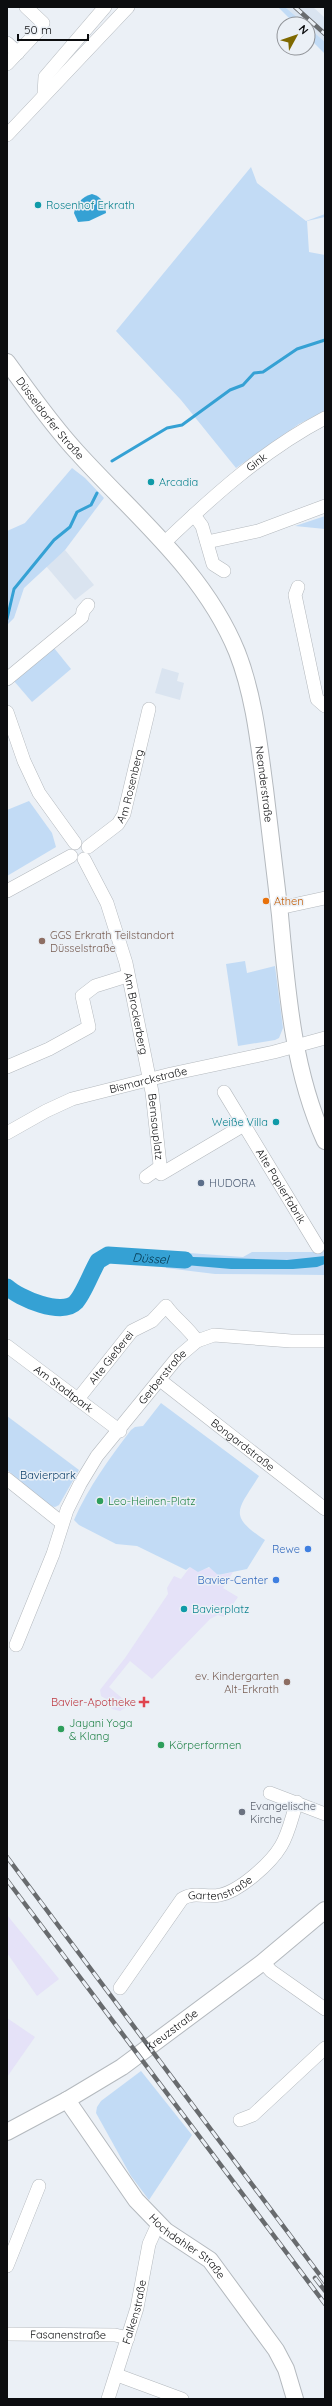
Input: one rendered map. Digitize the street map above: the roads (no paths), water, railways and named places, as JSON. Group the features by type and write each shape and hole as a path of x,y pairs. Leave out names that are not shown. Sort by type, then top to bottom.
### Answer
{"main road":[{"name":"Düsseldorfer Straße","path":"7,362 76,451 97,472"},
{"name":"Neanderstraße","path":"97,472 164,543 211,601 238,654 250,696 262,767 286,975 301,1071 315,1120 325,1141"},
{"name":"Kreuzstraße","path":"7,2132 67,2100 140,2054 263,1962 325,1910"},
{"name":"Hochdahler Straße","path":"67,2100 136,2200 158,2224 210,2260 276,2350 286,2369 295,2399"}],"street":[{"path":"44,94 45,76 105,7"},
{"path":"7,135 44,94 128,7"},
{"path":"7,64 40,29 43,23 32,9"},
{"path":"7,43 18,53"},
{"name":"Gink","path":"164,543 227,484 299,433 325,418"},
{"path":"207,542 258,530 325,506"},
{"path":"194,515 202,526 213,564 224,571"},
{"path":"298,587 295,595 317,699 325,706"},
{"path":"7,679 82,617 83,611 88,605"},
{"name":"Am Rosenberg","path":"7,891 81,854 118,824 124,814 149,709"},
{"path":"7,712 24,761 39,792 75,843 70,850 81,854"},
{"name":"Am Brockerberg","path":"81,854 107,903 126,963 127,976 149,1079"},
{"path":"279,908 325,898"},
{"path":"7,1067 49,1048 89,1027 82,996 95,986 127,976"},
{"name":"Bismarckstraße","path":"7,1133 46,1110 72,1099 149,1079 297,1046 325,1038"},
{"name":"Bernsauplatz","path":"149,1079 160,1170"},
{"name":"Alte Papierfabrik","path":"224,1092 318,1246"},
{"path":"146,1177 244,1125"},
{"name":"Alte Gießerei","path":"78,1399 132,1331 152,1321 166,1306 173,1318 189,1331 196,1341"},
{"name":"Gerberstraße","path":"16,1645 42,1583 62,1523 71,1501 86,1472 177,1358 196,1341 222,1335 292,1341 325,1341"},
{"name":"Am Stadtpark","path":"7,1346 120,1431"},
{"name":"Bongardstraße","path":"160,1380 325,1509"},
{"path":"7,1478 62,1523"},
{"path":"270,1793 297,1802 325,1814"},
{"name":"Gartenstraße","path":"120,1988 182,1899 188,1895 220,1896 234,1891 244,1884 276,1852 285,1837 297,1802"},
{"path":"263,1962 271,1971 325,2009"},
{"path":"240,2120 253,2115 325,2048"},
{"path":"7,2266 39,2186"},
{"name":"Falkenstraße","path":"108,2399 137,2308 149,2244 158,2224"},
{"name":"Fasanenstraße","path":"7,2334 115,2335 128,2338"},
{"path":"116,2375 182,2399"}],"water":[{"path":"92,194 102,201 105,206 106,213 89,221 78,222 74,213 76,206 82,199"},
{"path":"162,1256 287,1260 325,1256 325,1264 317,1267 293,1269 231,1269 163,1263"}],"waterway":[{"path":"112,461 167,428 182,425 230,390 243,385 254,373 263,372 297,349 325,340"},
{"path":"7,619 14,589 54,540 70,527 77,512 91,505 97,493"},
{"name":"Düssel","path":"7,1287 30,1301 51,1307 61,1308 70,1306 76,1302 98,1261 108,1255 185,1260"}],"railway":[{"path":"295,7 325,34"},
{"path":"7,1857 325,2282"},
{"path":"7,1880 325,2304"},
{"path":"315,2278 325,2291"}],"place":[{"name":"Rosenhof Erkrath","path":"38,205"},
{"name":"Arcadia","path":"151,482"},
{"name":"Athen","path":"266,901"},
{"name":"GGS Erkrath Teilstandort Düsselstraße","path":"42,941"},
{"name":"Weiße Villa","path":"276,1122"},
{"name":"HUDORA","path":"201,1183"},
{"name":"Leo-Heinen-Platz","path":"100,1501"},
{"name":"Rewe","path":"308,1549"},
{"name":"Bavier-Center","path":"276,1580"},
{"name":"Bavierplatz","path":"184,1609"},
{"name":"ev. Kindergarten Alt-Erkrath","path":"287,1682"},
{"name":"Bavier-Apotheke","path":"144,1702"},
{"name":"Jayani Yoga & Klang","path":"61,1729"},
{"name":"Körperformen","path":"161,1745"},
{"name":"Evangelische Kirche","path":"242,1812"}],"park label":[{"name":"Bavierpark","path":"48,1475"}]}
